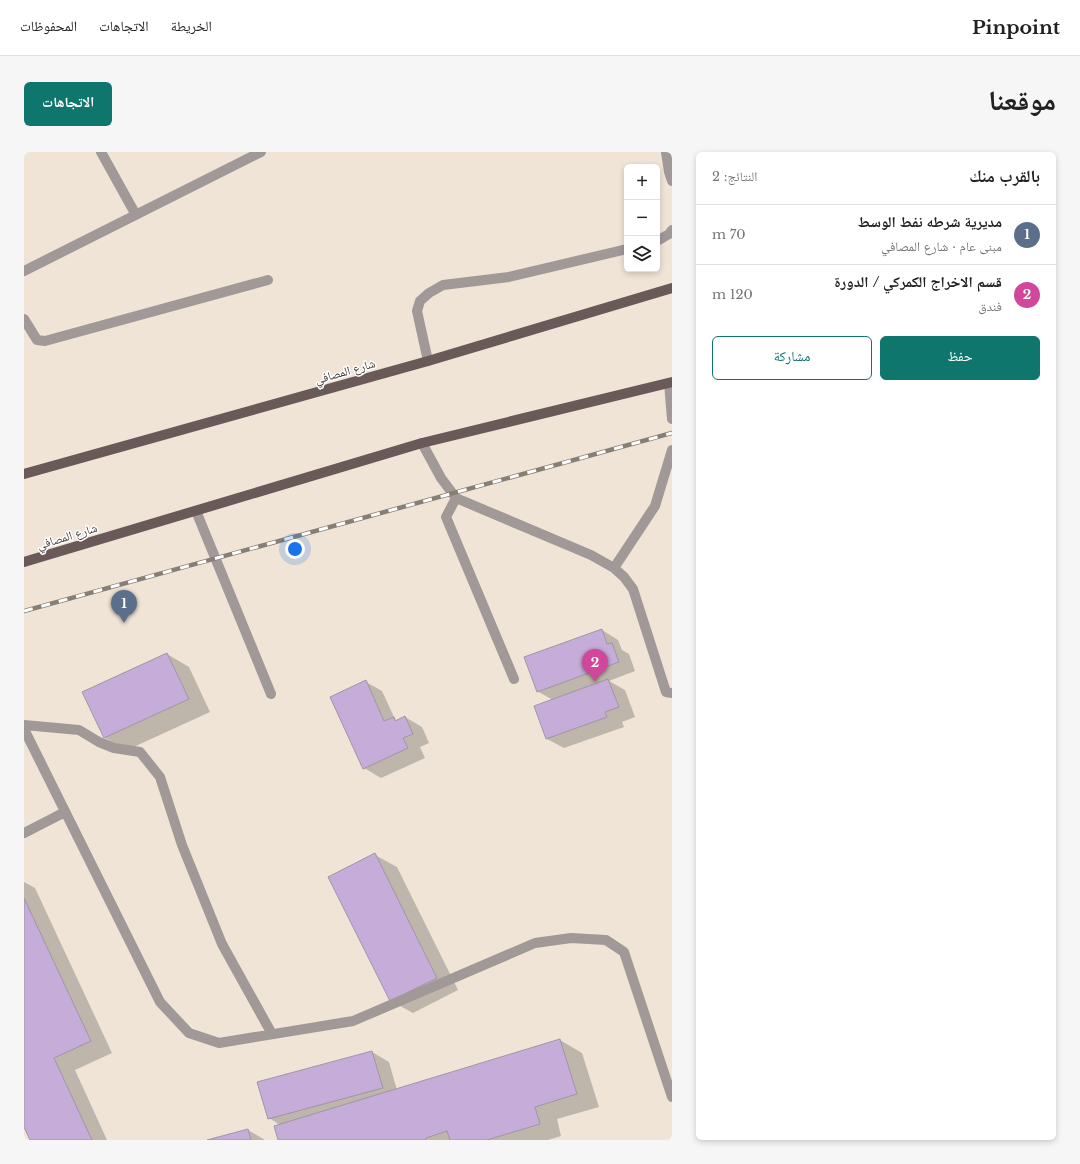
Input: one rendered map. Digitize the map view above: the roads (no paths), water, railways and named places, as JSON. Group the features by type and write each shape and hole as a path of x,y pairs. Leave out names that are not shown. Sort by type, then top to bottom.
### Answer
{"main road":[{"name":"شارع المصافي","path":"24,474 428,361 672,288"},
{"name":"شارع المصافي","path":"26,560 422,443 670,383"}],"street":[{"path":"101,152 136,215"},
{"path":"24,271 259,152"},
{"path":"666,152 672,181"},
{"path":"660,239 672,230"},
{"path":"428,361 417,311 420,301 429,293 443,285 509,277 624,250"},
{"path":"24,319 37,340 45,341 268,280"},
{"path":"670,383 672,419"},
{"path":"422,443 441,478 456,498 591,555 614,568 624,577 633,589 666,692 672,693"},
{"path":"614,568 655,506 672,450"},
{"path":"456,498 446,518 514,679"},
{"path":"196,511 271,694"},
{"path":"24,725 79,730 99,742 114,748 140,752 160,777 182,845 222,944 272,1034"},
{"path":"24,729 160,1002 189,1033 219,1043 353,1021 535,943 571,938 606,940 624,952 672,1097"},
{"path":"24,833 65,812"}],"railway":[{"path":"24,611 672,433"}],"place":[{"name":"مديرية شرطه نفط الوسط","path":"124,623"},
{"name":"قسم الاخراج الكمركي / الدورة","path":"595,682"}]}
